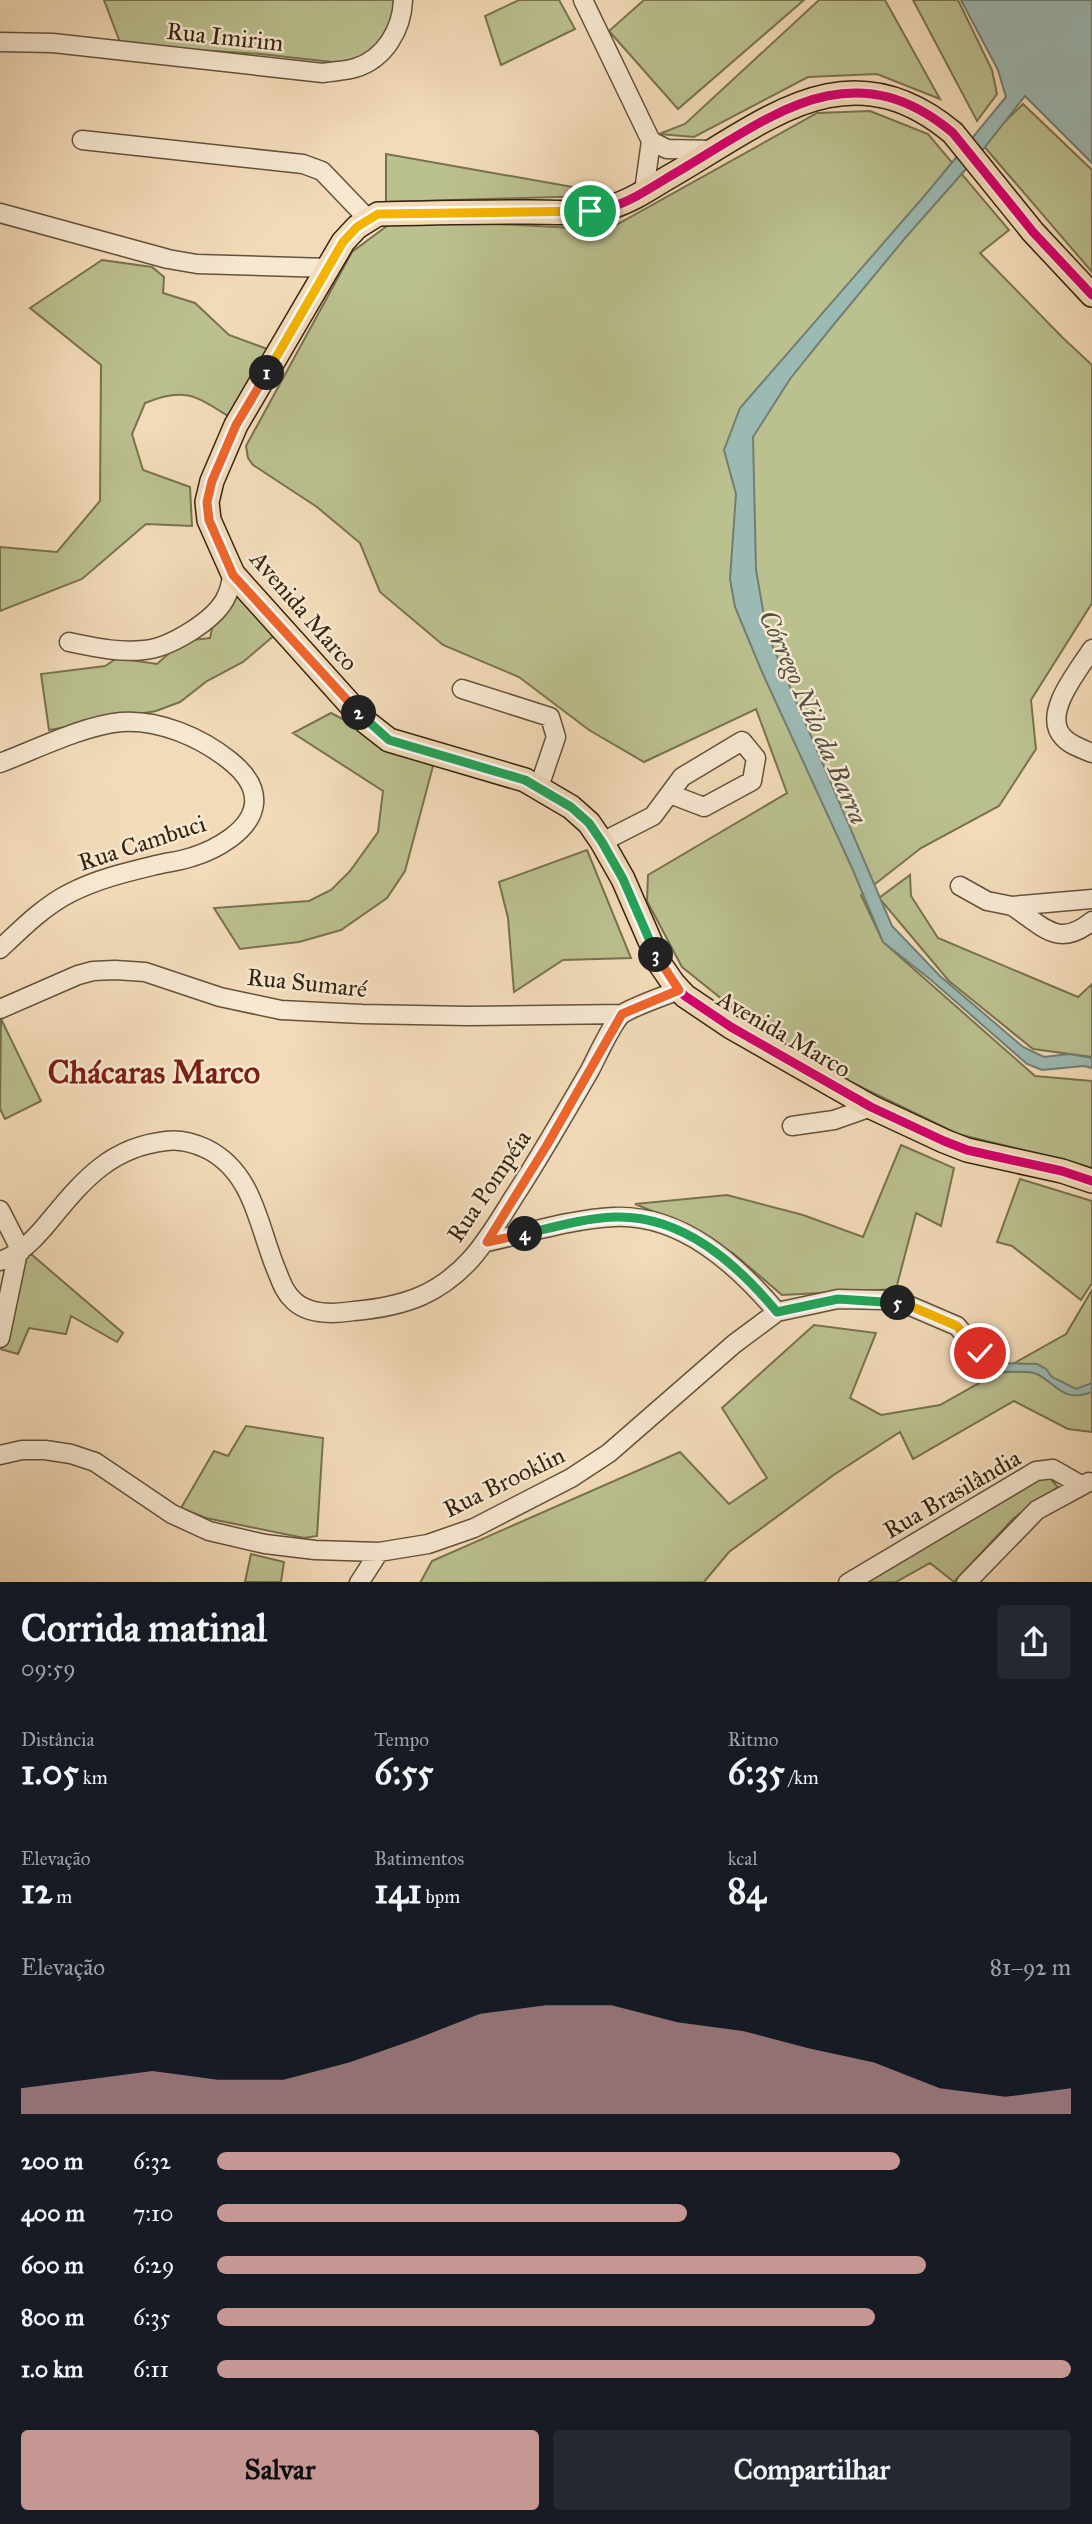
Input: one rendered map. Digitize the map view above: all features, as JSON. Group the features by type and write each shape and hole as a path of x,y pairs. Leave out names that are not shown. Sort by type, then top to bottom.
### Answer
{"main road":[{"path":"368,219 378,214 590,211 608,208 718,150 764,120 807,101 842,92 870,93 893,97 917,107 953,133 1033,232 1092,295"},
{"name":"Avenida Marco","path":"368,219 343,242 236,425 212,481 207,502 209,520 233,575 366,722 389,740 525,780 571,807 589,823 623,879 660,964 679,990 701,1008 872,1107 967,1150 1062,1171 1092,1181"}],"street":[{"name":"Rua Imirim","path":"0,42 52,43 323,73 355,68 370,61 389,42 398,27 403,0"},
{"path":"583,0 650,141 644,191"},
{"path":"82,140 303,164 322,171 368,219"},
{"path":"650,141 667,149 718,150"},
{"path":"0,213 168,259 197,264 328,268"},
{"path":"69,642 115,651 146,650 177,639 204,623 219,607 227,596 233,575"},
{"path":"1092,649 1054,716 1056,726 1065,740 1092,753"},
{"path":"462,689 550,717 556,737 538,786"},
{"name":"Rua Cambuci","path":"0,763 92,728 121,722 150,724 209,745 241,769 250,783 254,802 250,816 243,826 208,852 95,882 68,894 30,921 0,949"},
{"path":"602,842 653,816 682,777 742,741 756,758 752,781 704,807 670,794"},
{"path":"960,886 987,901 1012,906 1092,899"},
{"path":"1012,906 1059,935 1073,934 1092,921"},
{"name":"Rua Sumaré","path":"0,1009 78,975 115,970 145,972 220,998 281,1010 415,1015 622,1014"},
{"path":"622,1014 679,990"},
{"name":"Rua Pompéia","path":"0,1261 19,1251 41,1232 77,1188 109,1160 127,1150 171,1140 193,1142 215,1153 245,1184 257,1210 269,1253 285,1291 295,1303 305,1308 338,1313 385,1308 420,1296 457,1273 487,1242 547,1145 622,1014"},
{"path":"792,1126 834,1121 872,1107"},
{"path":"0,1210 19,1251 0,1338"},
{"path":"487,1242 551,1227 615,1217 650,1222 695,1238 710,1247 747,1277 777,1312"},
{"name":"Rua Brooklin","path":"0,1455 22,1450 44,1450 71,1454 95,1462 172,1514 209,1531 265,1544 315,1550 379,1552 428,1544 474,1528 571,1478 609,1453 734,1344 777,1312 838,1299 908,1305 957,1326 980,1353"},
{"name":"Rua Brasilândia","path":"850,1582 1036,1471 1053,1469 1087,1483"},
{"path":"967,1582 1037,1510 1087,1483"},
{"path":"360,1582 379,1552"}],"green space":[{"path":"104,0 396,0 387,35 369,55 341,63 260,54 121,45"},
{"path":"519,0 559,0 575,29 501,65 485,16"},
{"path":"644,0 804,0 678,109 609,31"},
{"path":"819,0 885,0 940,99 877,74 808,77 694,137 659,134 685,124"},
{"path":"913,0 958,0 992,70 997,94 977,121"},
{"path":"1023,104 1092,170 1092,272 982,144"},
{"path":"870,111 928,134 1009,230 980,253 1092,365 1092,603 1031,700 1036,749 999,806 921,848 861,895 883,942 1035,1076 1092,1081 1092,1174 1052,1157 958,1134 830,1072 743,1016 682,967 647,901 648,875 787,793 756,709 644,762 589,730 519,677 443,645 380,592 360,543 317,507 253,465 248,458 246,446 352,252 391,223 479,223 574,228 616,225 817,113"},
{"path":"386,154 595,191 590,196 386,202"},
{"path":"102,260 152,267 164,277 163,293 195,303 229,335 273,351 228,416 197,398 188,396 169,395 145,403 132,434 143,470 190,487 192,526 146,524 82,579 0,611 0,547 57,552 100,501 101,365 30,308"},
{"path":"233,586 276,634 243,662 207,681 180,702 156,711 49,730 41,674 105,666 117,658 157,664 183,641 210,638 213,624"},
{"path":"331,713 433,766 405,871 387,898 341,930 299,942 240,949 214,908 309,901 331,890 350,871 378,832 383,791 293,733"},
{"path":"587,850 631,958 563,960 514,992 508,918 499,882"},
{"path":"910,875 911,896 938,938 1078,997 1092,984 1092,1057 1033,1049 949,981 879,898"},
{"path":"1,1019 41,1101 5,1119 0,1109"},
{"path":"901,1145 954,1168 941,1226 916,1213 896,1289 782,1295 734,1254 686,1225 635,1204 727,1195 803,1215 863,1237"},
{"path":"1020,1179 1092,1201 1092,1283 1081,1300 1012,1246 997,1242"},
{"path":"31,1254 123,1333 117,1342 71,1316 66,1334 29,1328 18,1354 0,1349 0,1311 15,1265"},
{"path":"1092,1290 1092,1432 1068,1429 1014,1401 913,1459 900,1432 835,1474 729,1552 704,1582 421,1582 432,1561 680,1452 729,1504 767,1478 722,1408 814,1325 876,1333 850,1398 881,1415 940,1405 1066,1334"},
{"path":"246,1426 323,1438 317,1536 304,1538 206,1518 181,1508 214,1451 228,1456"},
{"path":"1036,1475 1048,1476 1058,1487 1014,1518 954,1582 930,1563 896,1582 855,1582"},
{"path":"251,1554 284,1562 281,1582 245,1582"}],"water":[{"path":"961,0 1092,0 1092,163 1025,96 981,152 830,329 790,379 753,437 756,570 767,633 892,926 940,976 1023,1047 1044,1057 1069,1054 1092,1058 1092,1068 1084,1066 1042,1070 1027,1064 883,942 762,672 735,607 730,579 736,494 724,450 740,408 926,194 1006,97 998,70"},
{"path":"992,1363 1037,1364 1046,1369 1052,1377 1076,1389 1092,1383 1092,1392 1082,1395 1067,1394 1032,1373 985,1373"}],"cycle path":[{"path":"1092,295 1033,232 953,133 914,107 877,95 842,94 807,102 772,116 640,194 611,207 578,212 378,214 357,227 343,242 236,425 212,481 207,502 209,520 233,574 366,722 389,740 525,780 571,807 589,823 623,879 660,964 685,996 731,1027 871,1107 944,1141 967,1150 1062,1171 1092,1181"}],"district":[{"name":"Chácaras Marco","path":"154,1072"}],"route":[{"path":"590,211 378,214 357,227 343,242 236,425 212,481 207,502 209,520 233,575 366,722 389,740 525,780 571,807 589,823 623,879 660,964 679,990 622,1014 547,1145 487,1242 551,1227 615,1217 663,1225 710,1247 747,1277 777,1312 838,1299 884,1300 908,1305 957,1326 980,1353"}],"water label":[{"name":"Córrego Nilo da Barra","path":"814,717"}]}
